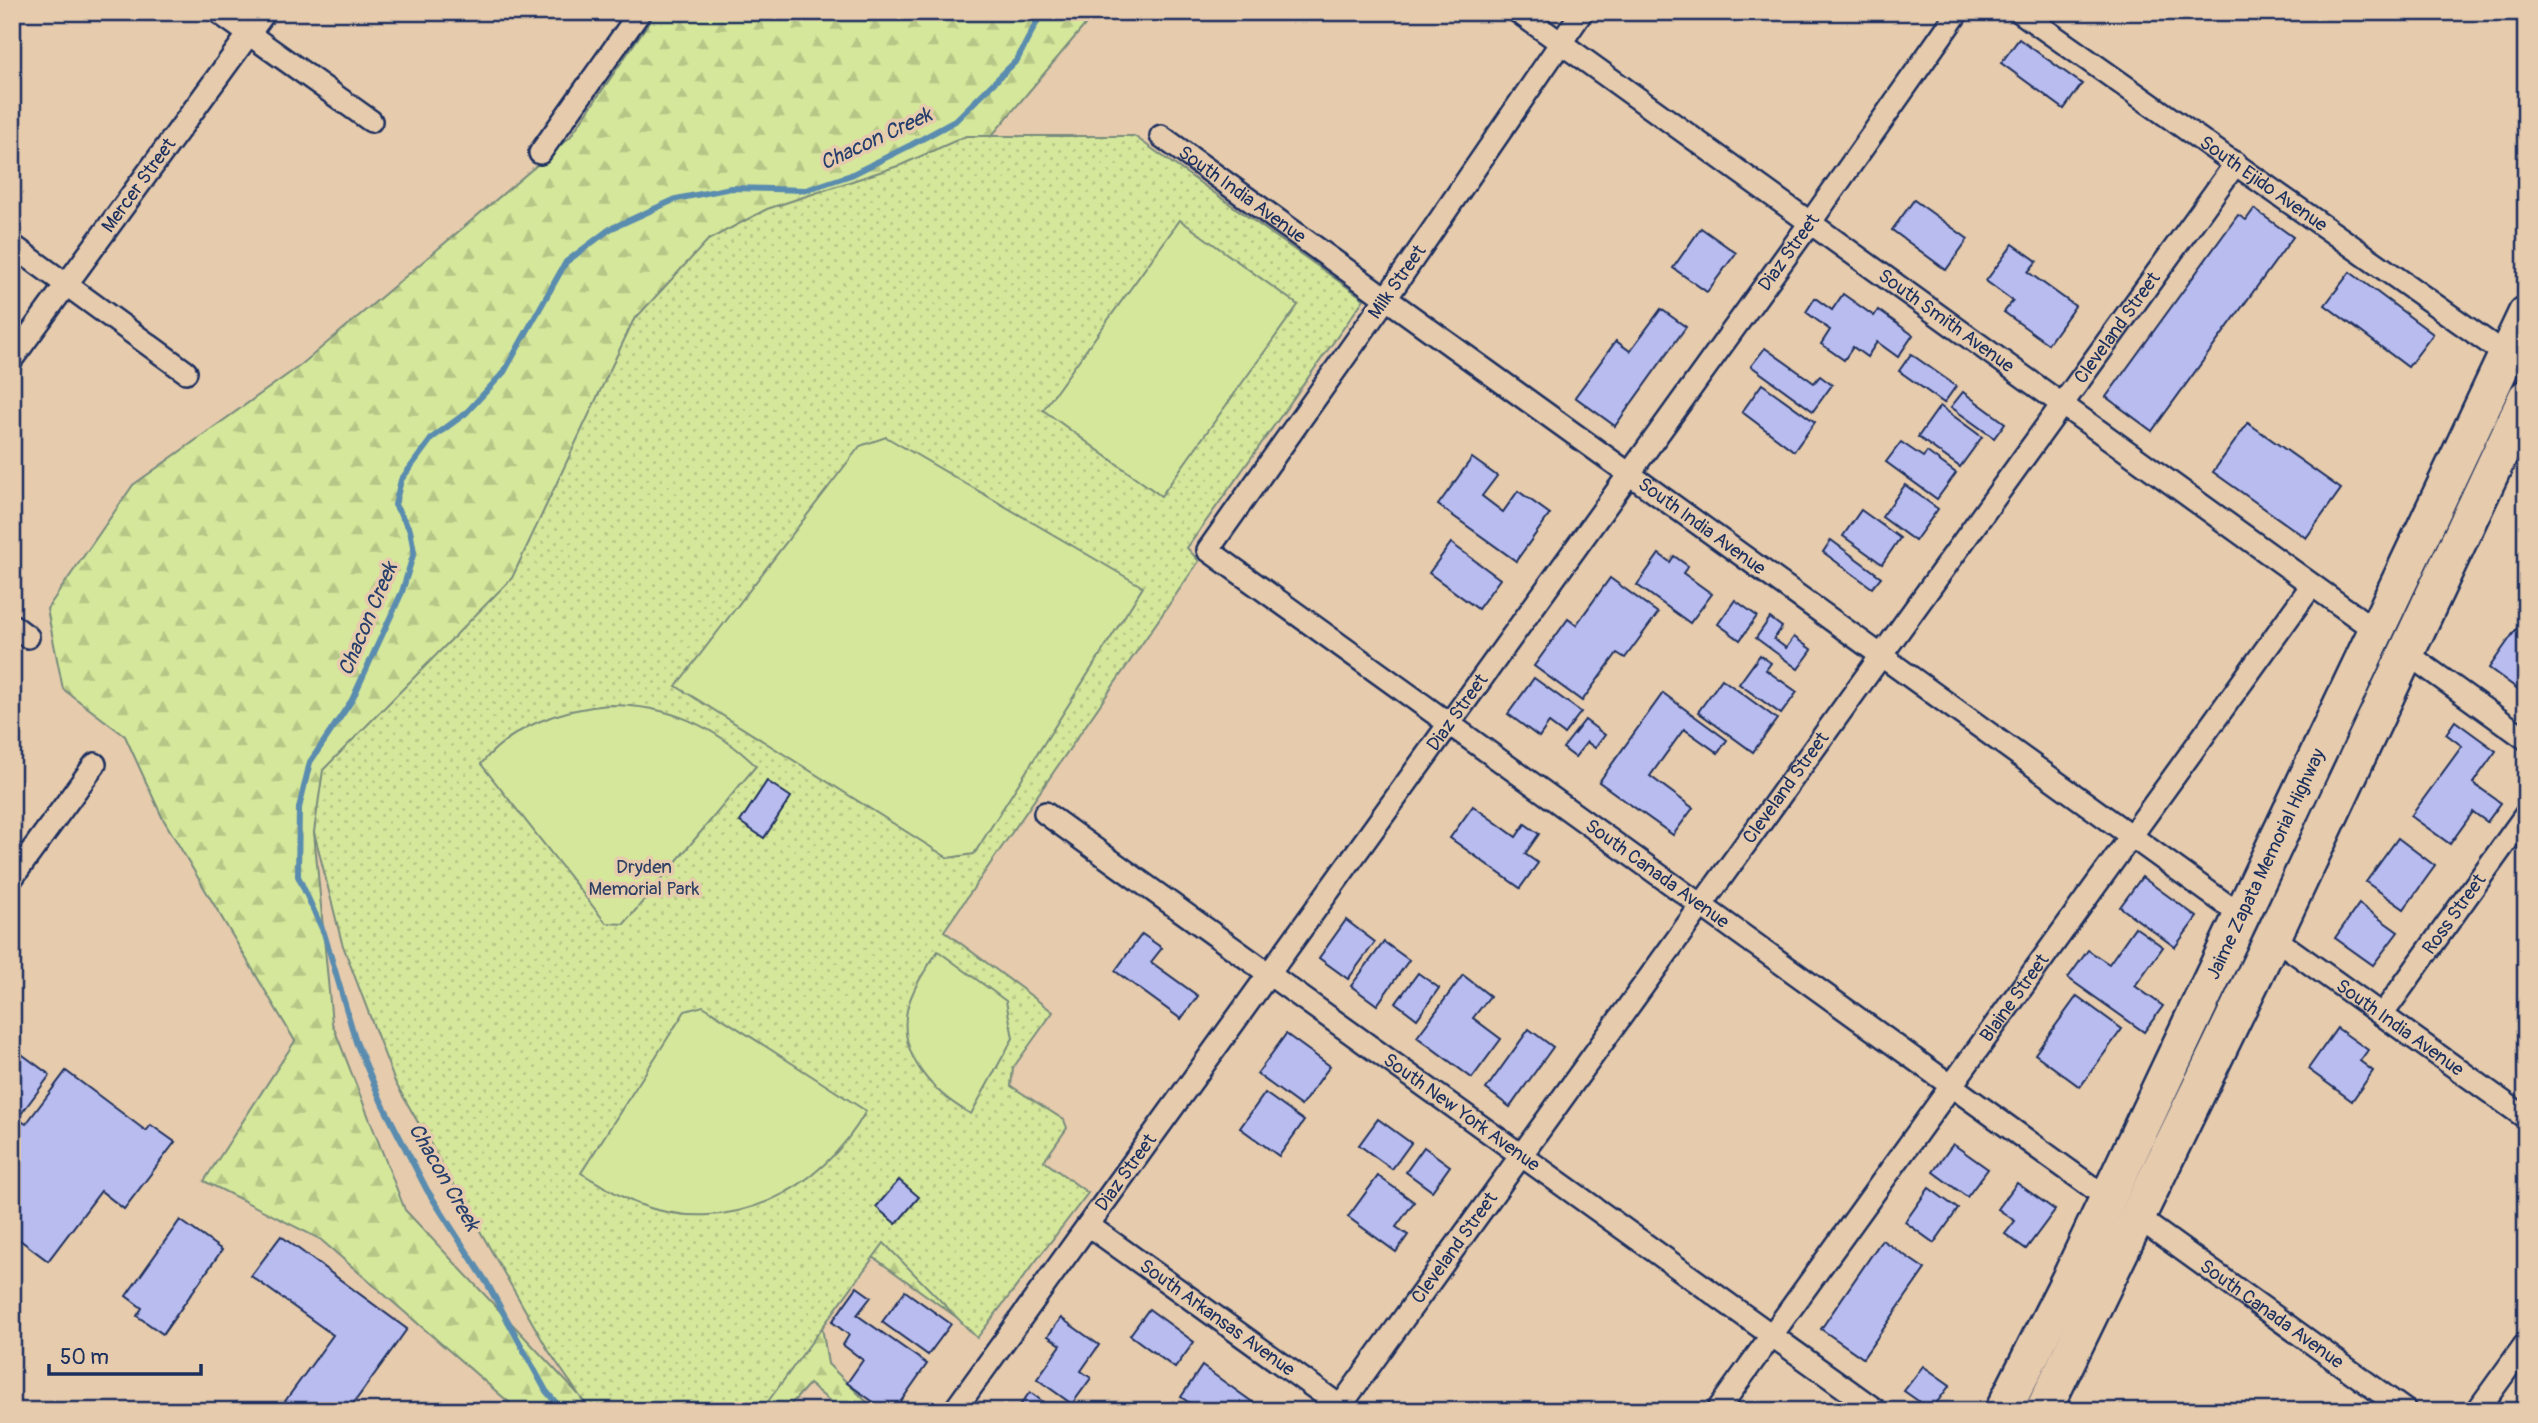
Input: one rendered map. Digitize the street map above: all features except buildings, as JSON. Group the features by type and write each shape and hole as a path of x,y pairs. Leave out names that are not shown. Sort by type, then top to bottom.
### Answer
{"main road":[{"name":"Jaime Zapata Memorial Highway","path":"2003,1411 2242,916 2526,314"},
{"name":"Jaime Zapata Memorial Highway","path":"2043,1411 2080,1341 2273,937 2526,398"},
{"path":"2273,937 2269,915 2273,894 2369,685 2373,673 2375,631"},
{"path":"2137,1217 2161,1134 2240,963 2246,938 2242,916"}],"street":[{"path":"218,12 370,121"},
{"name":"Mercer Street","path":"12,359 265,12"},
{"path":"540,153 640,12"},
{"name":"South Smith Avenue","path":"1518,12 2062,402 2375,631"},
{"name":"Milk Street","path":"1208,550 1387,297 1582,12"},
{"name":"Diaz Street","path":"954,1411 1810,223 1958,12"},
{"name":"South Ejido Avenue","path":"2020,12 2506,355"},
{"name":"South India Avenue","path":"1161,136 2242,916"},
{"name":"Cleveland Street","path":"1341,1409 1700,904 2236,163"},
{"path":"12,245 186,372"},
{"name":"South Canada Avenue","path":"1208,550 2107,1198"},
{"name":"Blaine Street","path":"1717,1411 2312,585"},
{"path":"2405,652 2526,739"},
{"path":"12,878 95,764"},
{"name":"South New York Avenue","path":"1045,813 1877,1411"},
{"name":"Ross Street","path":"2382,1015 2526,814"},
{"name":"South India Avenue","path":"2273,937 2526,1118"},
{"name":"South Canada Avenue","path":"2137,1217 2406,1411"},
{"name":"South Arkansas Avenue","path":"1088,1225 1341,1409"},
{"path":"2477,1411 2526,1343"}],"green space":[{"path":"656,12 1096,12 978,152 314,832 332,1023 405,1210 594,1411 519,1411 320,1239 204,1181 295,1041 162,817 125,736 63,689 47,609 133,485 301,365 570,137"},
{"name":"Dryden Memorial Park","path":"966,136 1134,136 1364,299 1187,548 1199,561 944,931 1053,1012 1013,1068 1011,1086 1064,1120 1067,1128 1044,1161 1088,1193 977,1338 884,1243 761,1411 590,1411 548,1350 395,1082 342,943 314,832 323,770 512,578 633,321 708,240 767,209 901,165"},
{"path":"1180,220 1298,305 1161,496 1043,410"},
{"path":"886,437 1143,587 974,854 948,858 676,686 860,446"},
{"path":"609,705 651,709 688,720 723,739 756,766 624,924 606,923 481,764 507,739 539,722 556,715"},
{"path":"938,951 1006,1001 1013,1038 971,1114 932,1084 913,1058 908,1043 906,1027 909,1002"},
{"path":"703,1006 866,1111 847,1140 824,1164 798,1185 769,1201 738,1211 706,1215 672,1213 631,1201 581,1173 685,1011"},
{"path":"878,1234 980,1334 873,1257 822,1327 828,1364 876,1411 842,1411 809,1384 785,1411 651,1411"}],"waterway":[{"name":"Chacon Creek","path":"563,1411 546,1391 487,1283 427,1190 382,1103 356,1042 324,933 298,876 299,808 310,762 352,700 402,592 414,552 410,530 395,505 401,480 432,438 466,413 504,372 566,262 610,229 676,199 731,188 806,190 851,175 911,145 955,121 1017,60 1042,12"}]}
